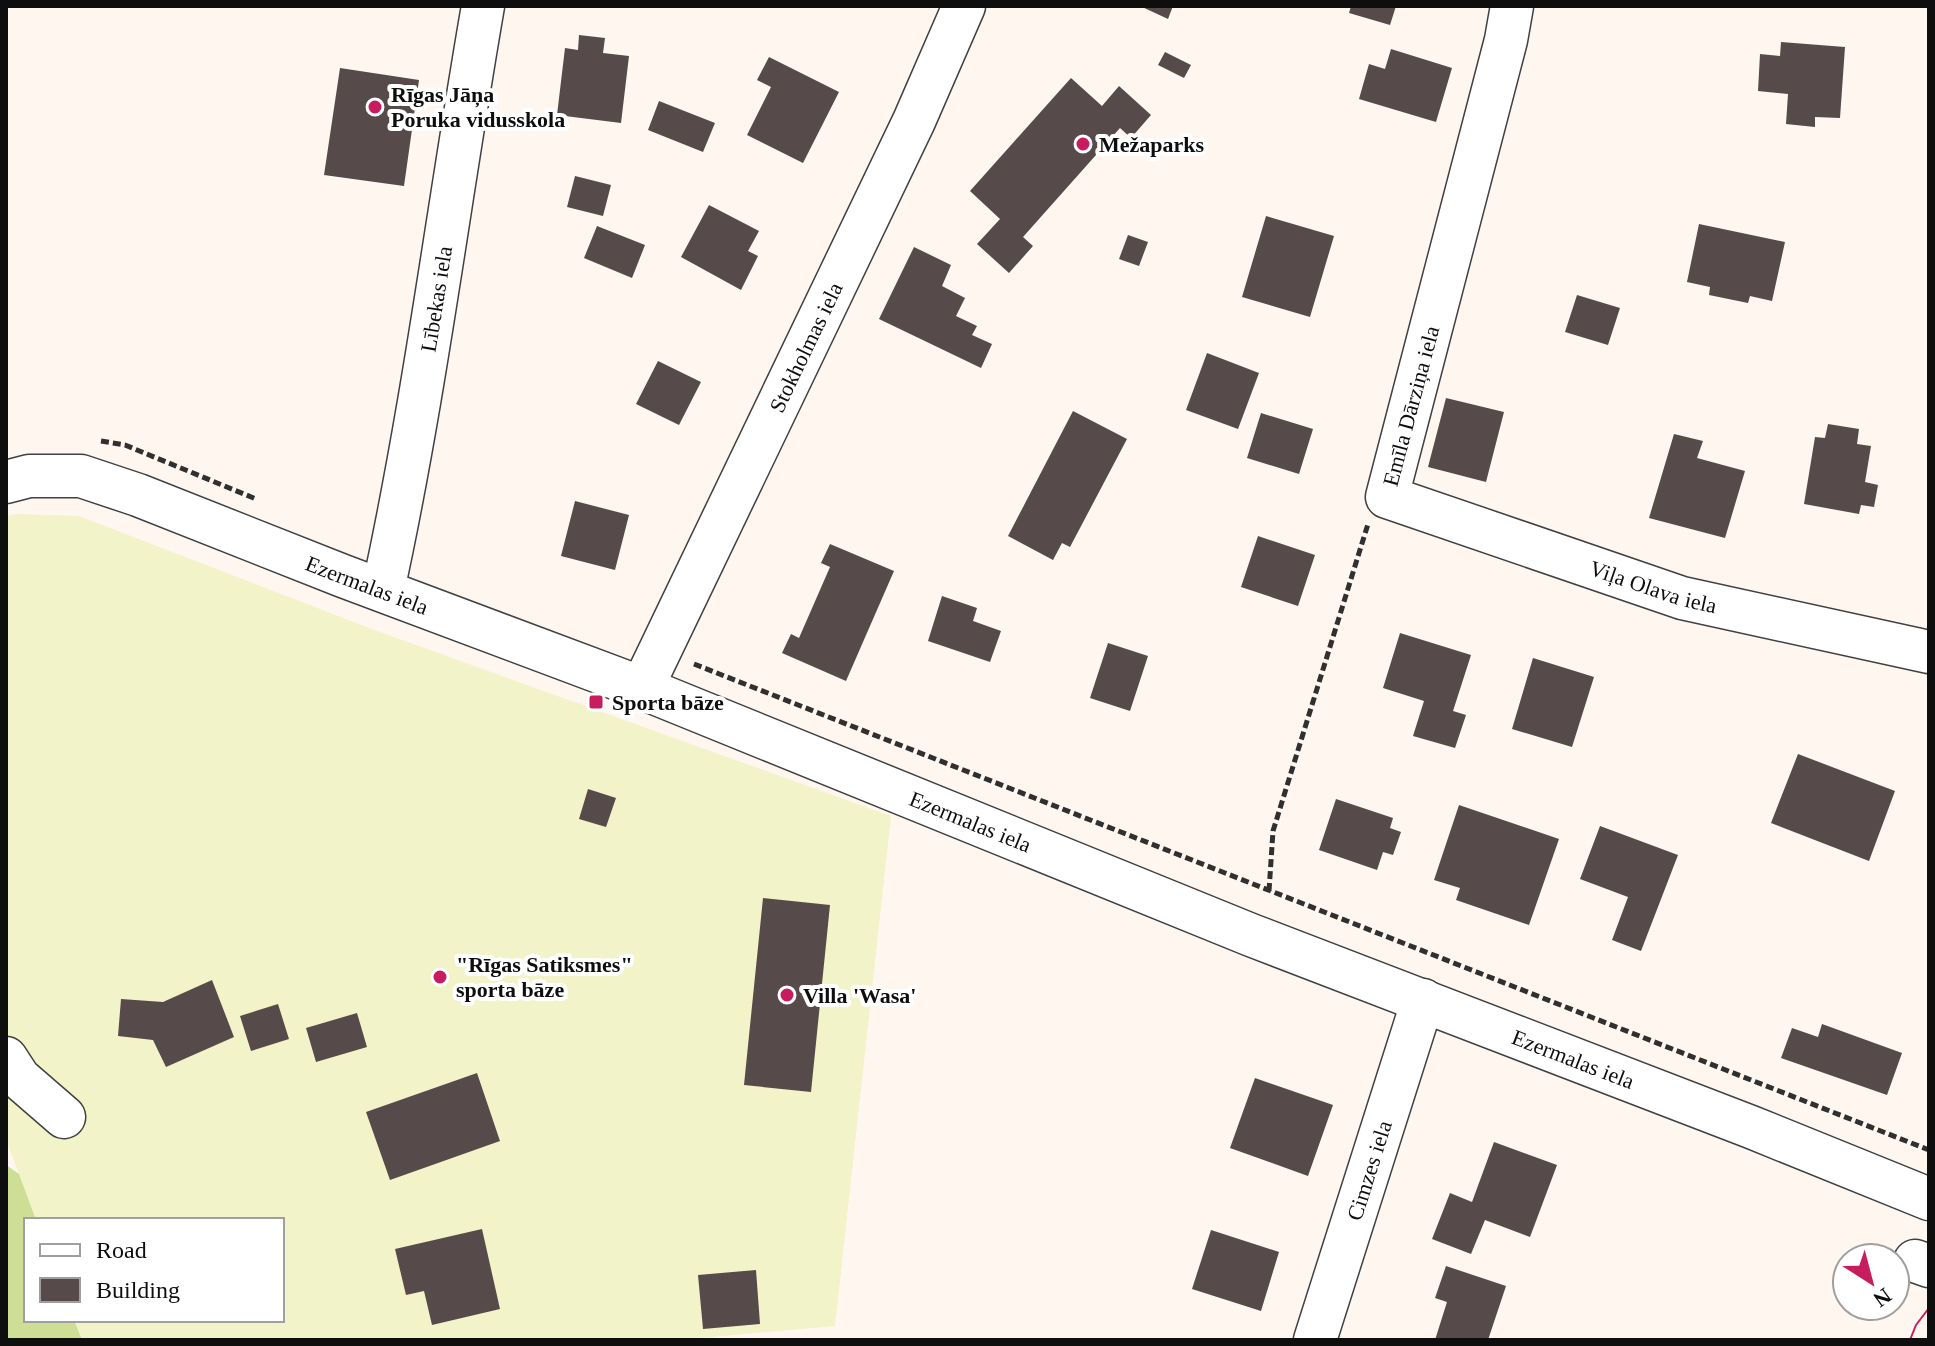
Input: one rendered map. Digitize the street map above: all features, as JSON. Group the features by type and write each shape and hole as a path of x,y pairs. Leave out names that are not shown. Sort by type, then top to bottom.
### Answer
{"street":[{"name":"Lībekas iela","path":"383,590 437,294 483,6"},
{"name":"Stokholmas iela","path":"650,672 907,135 964,6"},
{"name":"Emīla Dārziņa iela","path":"1387,497 1483,130 1512,6"},
{"name":"Ezermalas iela","path":"6,482 29,476 81,476 383,590 650,672 1236,929 1751,1127 1929,1199"},
{"name":"Viļa Olava iela","path":"1387,497 1682,598 1929,652"},
{"name":"Cimzes iela","path":"1315,1340 1423,1000"},
{"path":"6,1058 19,1078 64,1117"}],"path":[{"name":"Emīla Dārziņa iela","path":"1269,891 1273,831 1366,527 1387,497"},
{"path":"650,672 689,662 1929,1150"}],"green space":[{"name":"\"Rīgas Satiksmes\" sporta bāze","path":"6,516 79,516 377,631 891,816 835,1326 678,1340 82,1340 75,1322 284,1322 284,1218 35,1218 6,1139"},
{"path":"6,1165 34,1184 46,1218 24,1218 24,1322 86,1322 93,1340 6,1340"}],"building":[{"path":"1140,6 1173,6 1168,19"},
{"path":"1351,6 1396,6 1390,25 1349,13"},
{"path":"579,35 605,38 603,53 629,56 621,123 557,115 565,48 578,50"},
{"path":"1781,42 1845,47 1840,118 1815,117 1815,127 1786,124 1788,94 1758,91 1760,54 1780,56"},
{"path":"1391,49 1452,68 1436,122 1359,99 1369,64 1385,69"},
{"path":"1165,52 1191,65 1184,78 1158,65"},
{"path":"769,57 839,92 803,163 747,135 771,87 757,80"},
{"name":"Rīgas Jāņa Poruka vidusskola","path":"340,68 419,80 404,186 324,175"},
{"path":"1071,78 1102,106 1119,86 1151,115 1131,138 1120,128 1023,237 1033,246 1009,273 977,244 1000,219 970,191"},
{"path":"659,101 715,123 703,152 648,130"},
{"path":"575,176 611,185 603,216 567,207"},
{"path":"709,205 759,231 748,251 758,256 741,290 681,257"},
{"path":"1266,216 1334,236 1310,317 1242,297"},
{"path":"1699,224 1785,242 1772,301 1750,296 1748,303 1709,295 1710,287 1687,282"},
{"path":"597,226 645,245 632,278 584,258"},
{"path":"1128,235 1148,242 1139,266 1119,259"},
{"path":"914,247 951,265 942,286 965,298 956,316 977,326 972,335 992,344 981,368 879,319"},
{"path":"1577,295 1620,308 1608,345 1565,332"},
{"path":"1207,353 1259,373 1238,429 1186,410"},
{"path":"658,361 701,382 679,425 636,404"},
{"path":"1446,398 1504,412 1486,482 1428,467"},
{"path":"1073,411 1127,439 1070,547 1062,543 1053,560 1008,536"},
{"path":"1261,413 1313,429 1299,474 1247,458"},
{"path":"1828,424 1859,429 1857,444 1871,446 1865,482 1878,485 1874,507 1861,505 1859,514 1804,504 1815,437 1825,438"},
{"path":"1674,434 1703,441 1697,458 1745,471 1725,538 1649,518"},
{"path":"575,501 629,515 615,570 561,556"},
{"path":"1258,536 1315,555 1298,606 1241,587"},
{"path":"830,544 894,571 846,681 782,653 791,634 799,638 830,567 821,563"},
{"path":"942,596 977,608 973,621 1001,631 990,662 928,641"},
{"path":"1400,633 1471,655 1453,711 1466,715 1455,748 1413,736 1424,701 1383,688"},
{"path":"1108,643 1148,656 1130,711 1090,698"},
{"path":"1533,658 1594,677 1572,747 1512,729"},
{"path":"1798,754 1895,791 1869,861 1771,823"},
{"path":"588,789 616,798 606,827 579,819"},
{"path":"1336,799 1393,818 1390,828 1401,832 1393,855 1383,852 1377,870 1319,850"},
{"path":"1459,805 1559,839 1529,925 1456,900 1460,888 1434,880"},
{"path":"1600,826 1678,855 1641,951 1612,940 1628,897 1580,879"},
{"name":"Villa 'Wasa'","path":"763,898 830,905 811,1092 744,1085"},
{"path":"212,980 234,1037 166,1067 153,1040 118,1036 121,999 163,1002"},
{"path":"278,1004 289,1039 251,1051 240,1016"},
{"path":"357,1013 367,1047 316,1062 306,1028"},
{"path":"1822,1024 1902,1053 1887,1095 1781,1058 1792,1028 1818,1037"},
{"path":"477,1073 500,1141 390,1180 366,1112"},
{"path":"1255,1078 1333,1105 1308,1176 1230,1148"},
{"path":"1494,1142 1557,1165 1530,1237 1485,1220 1471,1254 1432,1239 1450,1193 1472,1202"},
{"path":"482,1229 500,1309 432,1325 424,1291 406,1295 395,1249"},
{"path":"1211,1230 1279,1252 1261,1311 1192,1289"},
{"path":"1446,1266 1506,1286 1488,1340 1435,1340 1447,1302 1435,1298"},
{"path":"756,1270 760,1324 703,1329 698,1275"}],"tram line":[{"path":"1910,1340 1916,1325 1929,1308"}],"place":[{"name":"Rīgas Jāņa Poruka vidusskola","path":"375,107"},
{"name":"Mežaparks","path":"1083,144"},
{"name":"Sporta bāze","path":"596,702"},
{"name":"\"Rīgas Satiksmes\" sporta bāze","path":"440,977"},
{"name":"Villa 'Wasa'","path":"787,995"}]}
